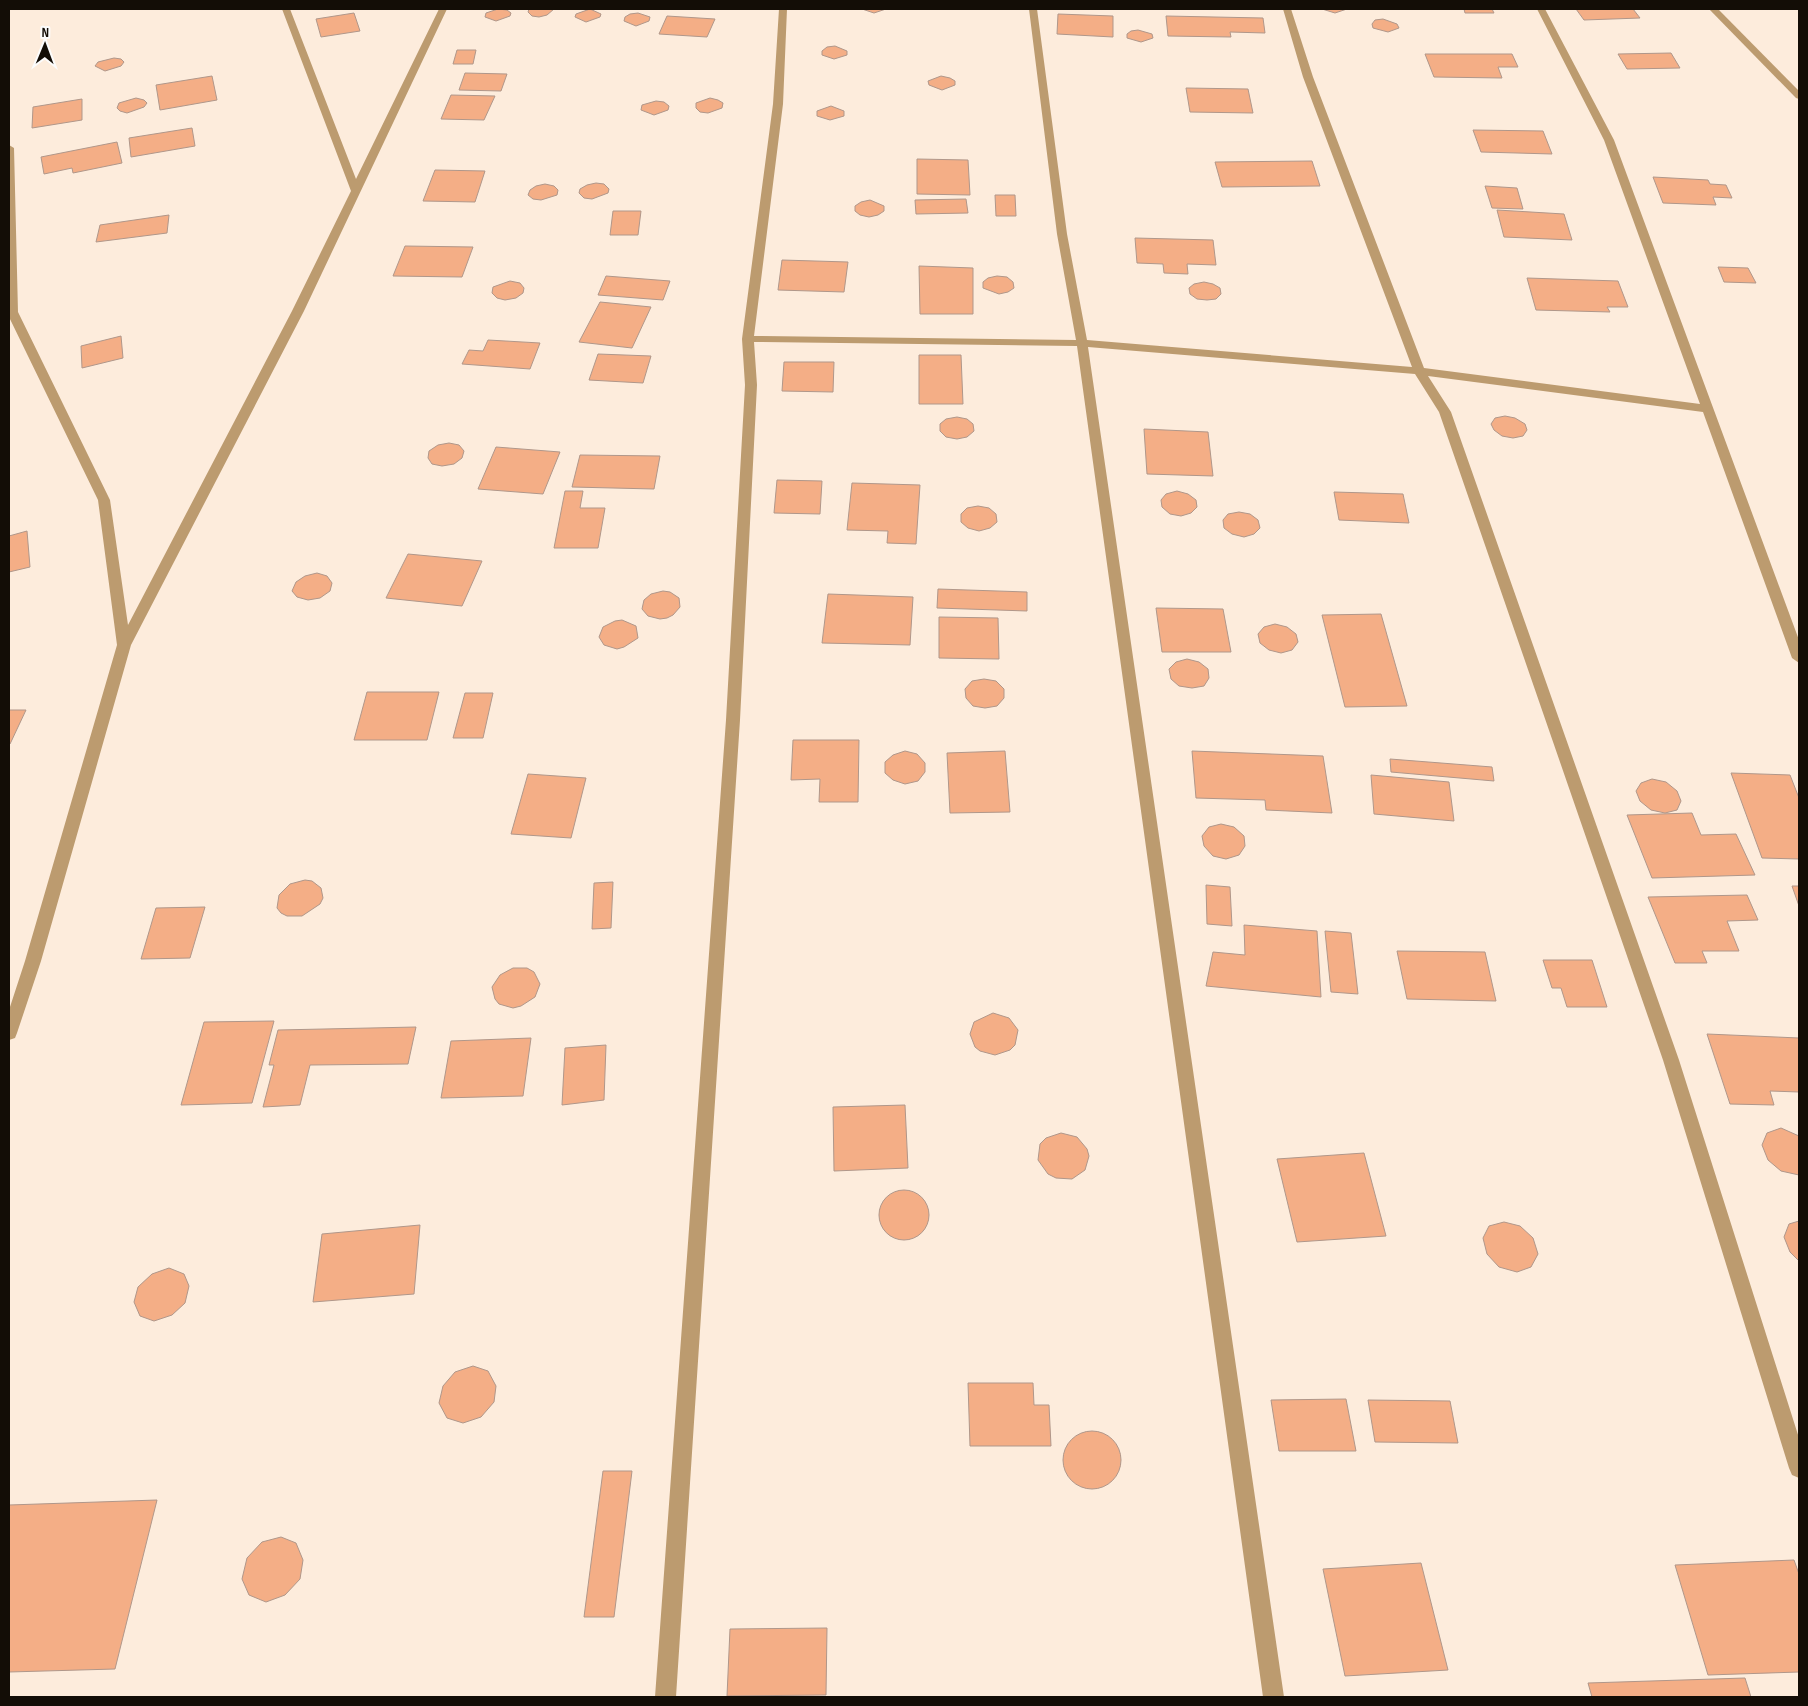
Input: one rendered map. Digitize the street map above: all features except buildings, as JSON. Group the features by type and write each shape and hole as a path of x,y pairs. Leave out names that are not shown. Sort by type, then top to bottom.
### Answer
{"street":[{"path":"286,9 356,191"},
{"path":"9,1033 33,961 124,645 298,311 444,9"},
{"path":"665,1697 733,710 751,385 748,339 778,104 782,9"},
{"path":"1033,9 1062,234 1082,343 1273,1697"},
{"path":"1287,9 1308,77 1419,370 1445,412 1671,1060 1799,1468"},
{"path":"1541,9 1609,140 1799,658"},
{"path":"1713,9 1799,96"},
{"path":"9,148 12,312 104,500 124,645"},
{"path":"748,339 1082,343 1419,370 1708,409"}]}
